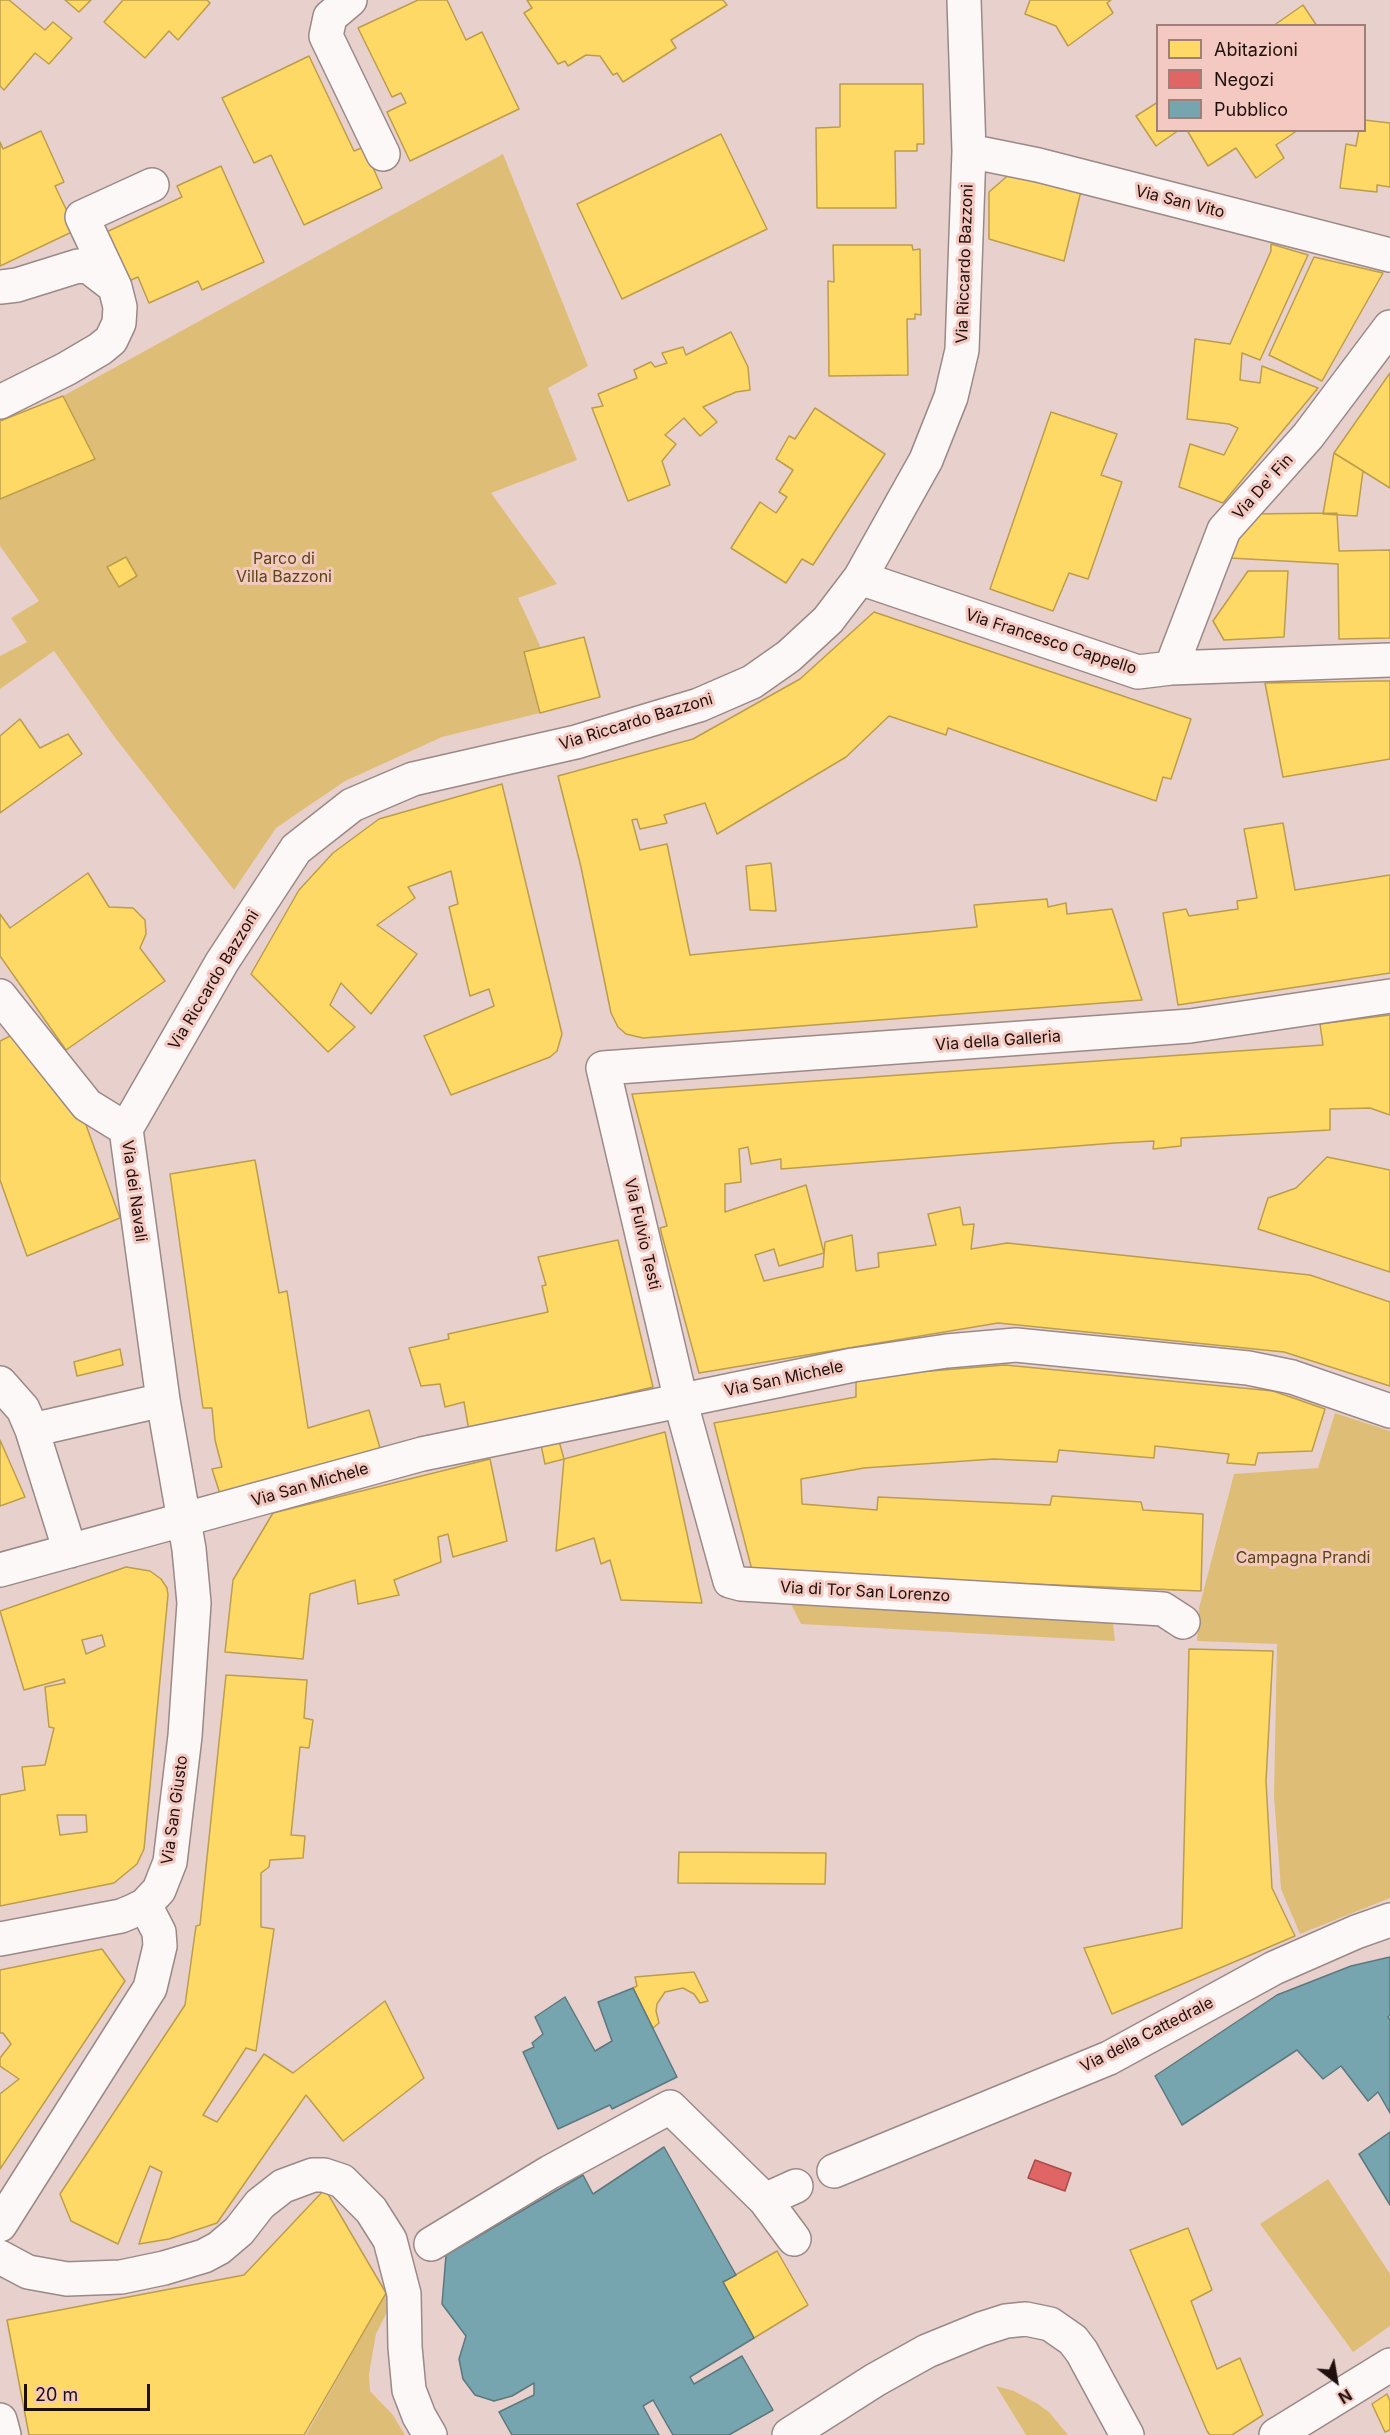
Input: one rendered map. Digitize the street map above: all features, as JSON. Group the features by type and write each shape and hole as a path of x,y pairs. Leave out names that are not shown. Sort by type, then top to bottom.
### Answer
{"street":[{"path":"350,0 330,17 326,36 383,154"},
{"name":"Via Riccardo Bazzoni","path":"126,1129 222,963 296,849 352,805 413,779 576,742 699,705 752,682 789,656 828,620 860,578 926,460 951,397 962,351 966,301 969,151 964,0"},
{"name":"Via San Vito","path":"969,151 1038,165 1390,255"},
{"path":"0,402 84,360 111,340 119,323 120,307 115,287 82,217 152,185"},
{"path":"0,287 17,285 78,266 99,272 115,287"},
{"name":"Via De' Fin","path":"1171,668 1224,530 1308,436 1390,327"},
{"name":"Via Francesco Cappello","path":"860,578 1138,672 1171,668 1390,660"},
{"name":"Via dei Navali","path":"0,996 87,1105 126,1129 163,1400 185,1521"},
{"name":"Via della Galleria","path":"603,1068 1190,1026 1390,996"},
{"name":"Via Fulvio Testi","path":"603,1068 681,1400"},
{"name":"Via San Michele","path":"0,1570 422,1454 853,1365 947,1351 1016,1345 1248,1368 1292,1377 1390,1411"},
{"path":"0,1383 23,1409 32,1430 70,1551"},
{"path":"32,1430 163,1400"},
{"name":"Via di Tor San Lorenzo","path":"681,1400 730,1581 741,1584 1163,1609 1183,1622"},
{"name":"Via San Giusto","path":"145,1905 159,1890 170,1862 185,1736 194,1628 192,1575 185,1521"},
{"path":"0,1939 121,1916 145,1905 159,1932 160,1946 150,1989 0,2225"},
{"name":"Via della Cattedrale","path":"834,2171 1109,2058 1274,1968 1356,1932 1390,1920"},
{"path":"431,2244 545,2166 670,2107 765,2200 794,2239"},
{"path":"0,2257 28,2272 67,2279 121,2277 164,2268 204,2256 219,2248 238,2231 271,2193 283,2186 313,2175 324,2175 342,2181 371,2210 392,2247 404,2294 409,2390 419,2416 430,2435"},
{"path":"765,2200 796,2186"},
{"path":"789,2435 875,2380 927,2351 989,2326 1026,2319 1050,2324 1072,2340 1082,2352 1127,2435"},
{"path":"1276,2435 1390,2365"},
{"path":"0,2420 4,2435"}],"green space":[{"name":"Parco di Villa Bazzoni","path":"503,154 588,366 548,388 577,460 491,493 557,584 518,598 541,648 524,653 540,713 442,737 345,781 276,828 234,890 113,735 54,651 0,689 0,656 27,642 11,618 39,601 0,546 0,499 94,459 63,396"},
{"name":"Campagna Prandi","path":"1335,1413 1390,1431 1390,1898 1300,1934 1281,1889 1274,1796 1277,1644 1197,1641 1199,1608 1234,1474 1318,1468"},
{"path":"789,1600 1112,1615 1115,1641 801,1624"},
{"path":"1328,2179 1390,2274 1390,2326 1353,2352 1260,2224"},
{"path":"386,2293 387,2312 376,2334 369,2374 370,2391 393,2415 405,2435 306,2435"},
{"path":"996,2386 1014,2391 1038,2404 1049,2412 1068,2435 1026,2435"}],"building: Abitazioni":[{"path":"0,0 9,0 45,30 53,22 72,38 49,64 35,53 4,90 0,86"},
{"path":"65,0 91,0 79,12"},
{"path":"123,0 207,0 210,3 178,40 169,31 145,58 104,22"},
{"path":"418,0 447,0 466,40 482,32 519,109 410,161 387,112 406,103 401,93 392,97 358,28"},
{"path":"527,0 723,0 727,5 671,40 676,48 623,82 617,73 613,75 600,56 586,55 568,66 565,61 558,64 524,13 532,8"},
{"path":"1030,0 1111,0 1107,3 1113,13 1068,46 1056,26 1025,14"},
{"path":"1303,5 1316,24 1276,24"},
{"path":"309,56 354,151 364,147 382,188 304,225 271,155 254,163 222,98"},
{"path":"840,84 923,84 924,144 917,144 917,151 895,151 896,208 817,208 816,128 840,127"},
{"path":"1156,103 1156,132 1176,132 1156,146 1136,116"},
{"path":"1366,120 1390,123 1390,187 1377,185 1377,192 1340,188 1346,144 1356,146 1359,132 1366,132"},
{"path":"41,131 64,182 55,186 76,230 0,266 0,142 3,149"},
{"path":"1188,132 1295,132 1276,145 1284,158 1256,178 1236,148 1208,166"},
{"path":"721,134 767,229 622,299 577,204"},
{"path":"221,166 264,262 202,290 198,281 149,303 138,277 124,283 102,234 182,197 177,186"},
{"path":"1012,172 1081,191 1064,261 989,239 989,192"},
{"path":"1271,244 1308,255 1260,360 1242,353 1240,380 1260,383 1262,366 1318,388 1223,503 1179,487 1190,444 1224,455 1238,428 1229,424 1187,419 1195,339 1230,344 1271,251"},
{"path":"833,245 912,245 913,250 920,249 921,315 915,314 915,319 907,319 908,375 829,376 828,281 834,282"},
{"path":"1314,257 1383,273 1322,381 1269,355"},
{"path":"731,332 748,367 750,390 736,392 703,407 717,422 700,436 684,418 665,435 676,444 662,461 670,485 628,501 592,408 603,406 598,394 637,378 634,370 651,362 655,367 667,363 662,353 683,347 686,355"},
{"path":"1390,373 1390,488 1334,453"},
{"path":"63,396 95,459 0,499 0,421"},
{"path":"815,408 885,454 813,565 802,559 786,583 731,548 760,502 776,513 787,497 779,492 793,470 776,459 789,436 795,439"},
{"path":"1051,412 1117,434 1101,475 1122,482 1088,579 1069,573 1053,611 990,589"},
{"path":"1334,453 1363,471 1357,516 1323,514"},
{"path":"1337,513 1339,551 1390,550 1390,638 1339,639 1338,564 1230,558 1245,514"},
{"path":"126,557 137,576 119,587 107,567"},
{"path":"1248,571 1288,571 1284,637 1224,640 1213,621"},
{"path":"874,612 1191,719 1171,779 1163,777 1156,801 948,728 946,735 889,716 846,757 717,834 705,803 664,815 667,823 640,829 637,819 632,820 640,850 667,844 690,955 977,927 974,905 1047,899 1048,907 1066,903 1067,914 1112,909 1142,1000 643,1038 626,1034 618,1027 611,1013 581,867 558,776 693,739 800,679"},
{"path":"584,637 600,697 540,713 524,652"},
{"path":"1390,681 1390,759 1283,777 1265,683"},
{"path":"20,719 40,748 68,734 82,754 0,813 0,736"},
{"path":"502,784 562,1034 557,1051 550,1057 451,1095 424,1036 494,1006 489,989 470,996 449,907 458,904 451,871 408,887 415,898 377,925 417,954 371,1014 341,983 330,1005 355,1027 328,1052 251,974 299,890 333,853 379,819"},
{"path":"1283,823 1295,890 1390,875 1390,973 1178,1005 1163,913 1186,909 1189,916 1238,909 1237,901 1257,898 1244,829"},
{"path":"771,863 776,911 750,910 746,866"},
{"path":"88,873 109,907 133,908 145,920 146,934 140,948 165,981 66,1050 0,956 0,914 10,928"},
{"path":"1390,1015 1390,1115 1370,1108 1330,1109 1330,1130 1181,1138 1181,1146 1153,1149 1154,1141 781,1169 781,1159 751,1164 748,1147 739,1149 741,1182 725,1184 725,1212 806,1185 824,1253 779,1266 774,1249 755,1255 764,1281 823,1267 825,1242 852,1235 856,1271 879,1267 878,1253 936,1245 928,1214 960,1207 963,1225 974,1224 971,1249 1007,1243 1310,1275 1390,1302 1390,1386 1284,1352 998,1323 699,1373 660,1228 667,1226 632,1094 1323,1045 1320,1024"},
{"path":"16,1033 82,1114 120,1218 27,1256 0,1180 0,1041"},
{"path":"1327,1157 1390,1170 1390,1272 1258,1229 1268,1198 1296,1188"},
{"path":"255,1160 279,1293 287,1291 308,1428 369,1410 380,1448 221,1497 212,1469 222,1467 215,1440 212,1408 203,1408 170,1174"},
{"path":"618,1240 653,1387 469,1431 464,1402 445,1407 440,1384 421,1386 409,1348 449,1339 448,1334 548,1312 542,1286 546,1285 538,1257"},
{"path":"120,1349 123,1365 77,1376 74,1362"},
{"path":"1005,1365 1273,1391 1325,1409 1312,1451 1258,1453 1255,1465 1227,1463 1229,1454 1155,1446 1154,1458 1059,1450 1057,1462 994,1459 864,1468 801,1479 802,1504 877,1510 878,1497 1050,1505 1052,1496 1141,1502 1143,1510 1203,1514 1201,1591 983,1582 981,1590 753,1574 714,1423 856,1397 856,1377"},
{"path":"665,1432 702,1603 621,1600 610,1560 601,1564 594,1538 556,1551 564,1459"},
{"path":"0,1440 25,1497 0,1506"},
{"path":"559,1441 564,1459 545,1464 541,1445"},
{"path":"490,1459 507,1541 453,1557 448,1534 438,1537 441,1562 394,1580 399,1595 358,1604 355,1580 310,1594 303,1659 225,1652 233,1580 273,1513"},
{"path":"126,1567 150,1571 161,1579 167,1588 168,1595 144,1849 137,1864 114,1883 0,1906 0,1795 25,1790 22,1767 45,1765 54,1728 49,1727 45,1687 65,1683 64,1679 24,1690 0,1611","holes":["102,1635 105,1646 86,1654 82,1640","57,1815 86,1815 87,1832 60,1835"]},
{"path":"1189,1649 1273,1651 1266,1781 1272,1888 1295,1936 1112,2014 1084,1948 1182,1928"},
{"path":"226,1675 307,1680 304,1718 313,1720 309,1748 300,1747 291,1835 305,1836 303,1858 270,1860 269,1867 261,1873 261,1927 274,1929 256,2051 246,2048 203,2115 217,2122 264,2054 293,2073 385,2001 424,2078 343,2141 306,2095 217,2223 169,2239 139,2244 162,2172 150,2166 118,2244 71,2221 60,2194 185,2005 196,1926 200,1925"},
{"path":"679,1852 826,1853 825,1884 678,1883"},
{"path":"102,1949 125,1981 0,2169 0,2094 19,2079 0,2066 0,2058 11,2044 3,2033 0,2033 0,1970"},
{"path":"694,1972 708,2001 700,2003 694,1994 683,1988 665,1992 657,2004 659,2023 653,2028 633,1988 637,1986 635,1977"},
{"path":"325,2189 386,2293 304,2435 29,2435 7,2320 244,2275"},
{"path":"1188,2228 1212,2290 1191,2301 1217,2369 1240,2358 1263,2415 1232,2435 1210,2435 1207,2431 1130,2250"},
{"path":"777,2251 808,2305 754,2338 723,2282"},
{"path":"1387,2394 1390,2401 1390,2430 1385,2432 1372,2404"}],"building: Negozi":[{"path":"1035,2160 1071,2173 1065,2191 1028,2178"}],"building: Pubblico":[{"path":"1390,1957 1390,2015 1388,2017 1390,2020 1390,2113 1378,2092 1368,2101 1341,2066 1323,2079 1297,2050 1182,2125 1155,2076 1277,1995 1351,1966"},
{"path":"633,1988 677,2077 612,2109 610,2105 558,2129 523,2052 534,2047 532,2043 543,2034 535,2017 565,1997 595,2051 612,2041 598,2002"},
{"path":"1390,2132 1390,2205 1359,2154"},
{"path":"664,2147 736,2275 723,2282 754,2338 690,2377 694,2384 742,2356 773,2410 729,2435 673,2435 653,2400 643,2406 659,2435 512,2435 499,2412 534,2395 534,2383 512,2396 494,2401 475,2395 463,2379 459,2359 466,2336 442,2304 446,2255 583,2175 593,2194"}]}
